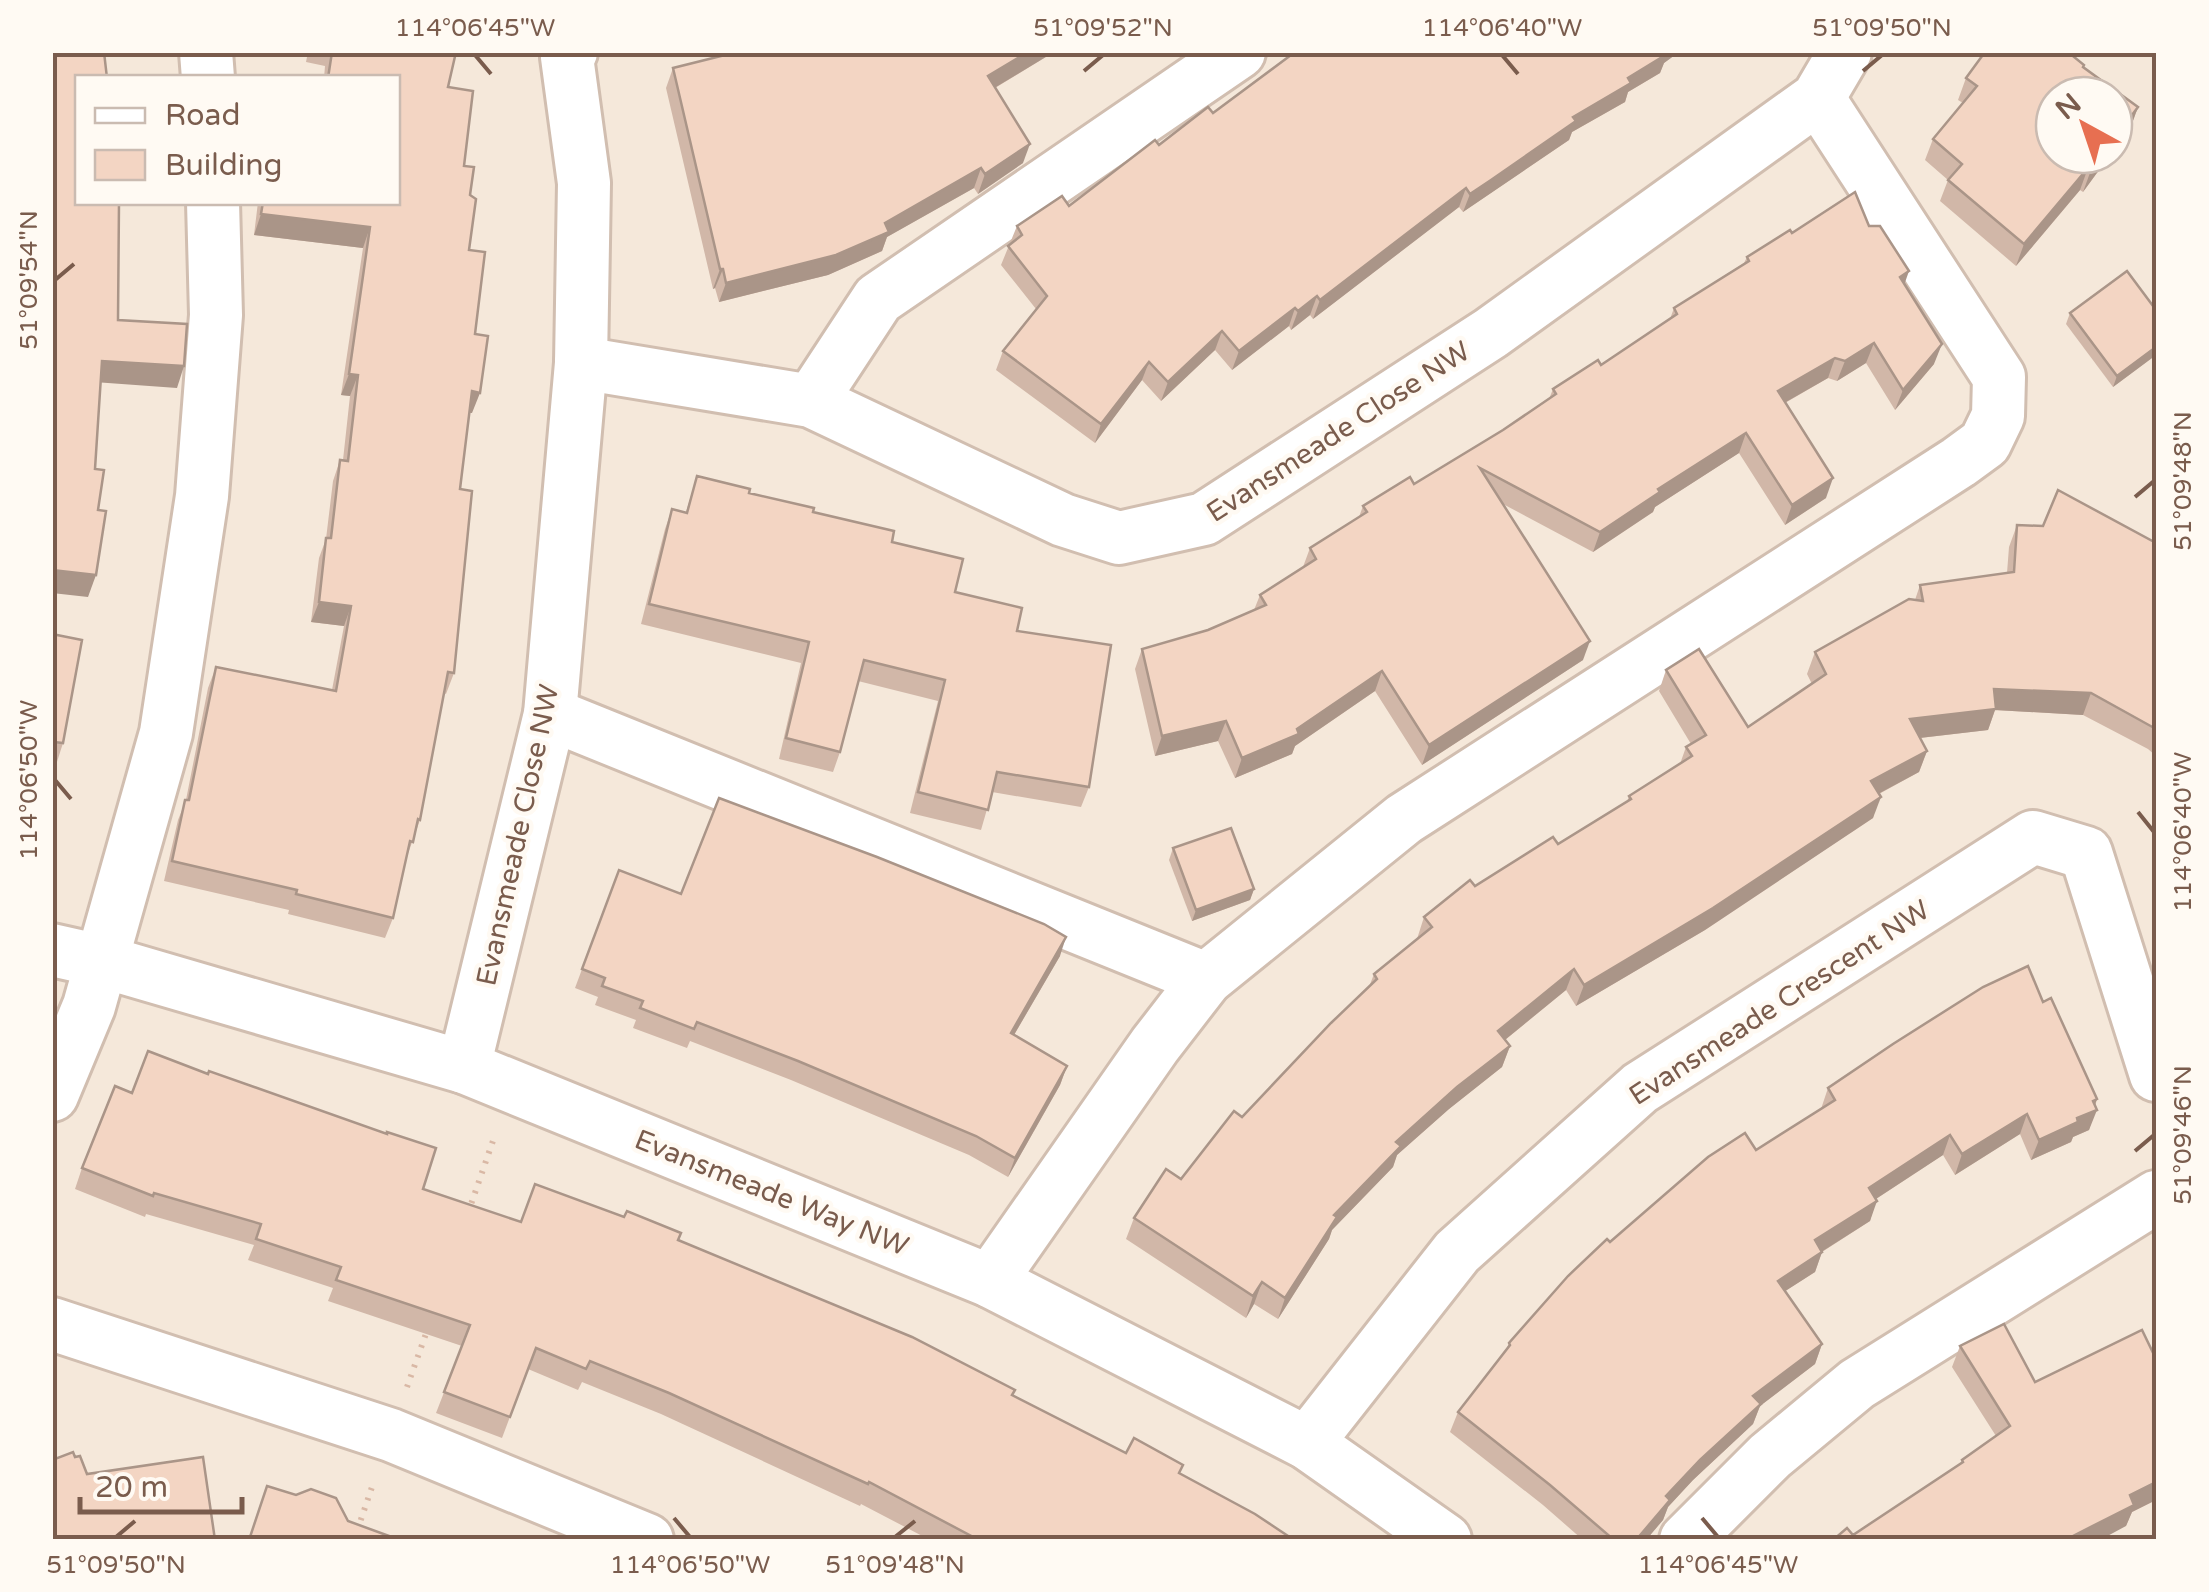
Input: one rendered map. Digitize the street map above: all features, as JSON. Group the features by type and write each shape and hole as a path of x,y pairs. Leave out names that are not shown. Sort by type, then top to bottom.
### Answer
{"street":[{"name":"Evansmeade Close NW","path":"464,1067 550,714 581,363 584,183 567,57 571,52"},
{"path":"811,401 878,298 1240,52"},
{"name":"Evansmeade Close NW","path":"581,363 811,401 1064,520 1119,538 1204,519 1491,333 1818,98 1845,52"},
{"path":"990,1282 1154,1044 1206,979 1404,819 1986,443 1998,416 1999,378 1818,98"},
{"path":"52,1095 89,1006 77,956 166,734 202,496 216,315 213,205"},
{"path":"550,714 1206,979"},
{"name":"Evansmeade Crescent NW","path":"1307,1442 1457,1252 1640,1088 2034,837 2086,853 2156,1074"},
{"name":"Evansmeade Way NW","path":"77,956 464,1067 990,1282 1307,1442 1445,1540"},
{"path":"1686,1540 1770,1456 1857,1384 2156,1197"},
{"path":"52,1324 390,1435 647,1540"}],"path":[{"path":"466,1219 513,1086"},
{"path":"390,1435 428,1327"}],"shaded area":[{"path":"53,53 2156,53 2156,1539 53,1539"}],"building":[{"path":"52,52 104,52 107,75 75,75 75,205 119,205 118,320 187,324 184,366 102,361 95,469 104,470 98,510 106,511 96,575 52,570"},
{"path":"332,52 456,52 448,87 473,91 464,166 474,167 470,195 476,199 469,250 485,252 475,334 488,336 480,393 472,391 460,489 472,491 454,673 448,672 420,820 413,842 410,841 393,918 296,894 297,890 172,861 185,800 189,800 216,667 336,691 351,606 319,602 340,460 348,461 358,375 349,374 370,227 261,214 262,205 400,205 400,75 328,75"},
{"path":"737,52 1028,52 988,76 1030,144 985,174 981,168 885,223 889,232 836,255 726,283 673,68"},
{"path":"1295,52 1667,54 1628,78 1631,83 1573,117 1576,121 1470,194 1466,188 1320,300 1317,296 1298,311 1295,308 1239,351 1222,331 1168,382 1149,362 1101,424 1003,351 1047,296 1008,246 1022,235 1017,226 1062,196 1069,206 1155,140 1159,145 1208,107 1213,113"},
{"path":"1985,52 2068,52 2094,75 2034,75 2034,175 2082,175 2024,244 1948,180 1962,164 1933,139 1977,86 1966,78"},
{"path":"1855,192 1869,226 1880,226 1909,271 1900,277 1942,344 1903,390 1874,343 1845,361 1835,358 1778,391 1833,478 1792,505 1746,433 1658,489 1660,492 1600,532 1480,468 1590,641 1429,745 1382,671 1297,729 1299,734 1242,758 1226,721 1162,736 1142,649 1208,630 1266,605 1260,595 1316,559 1310,548 1367,512 1363,506 1410,477 1414,484 1503,430 1556,394 1553,389 1598,360 1601,365 1677,314 1674,308 1749,261 1747,257"},
{"path":"2127,271 2156,310 2156,347 2117,376 2070,313"},
{"path":"697,476 814,508 813,512 894,531 892,542 963,559 955,592 1022,608 1017,631 1111,645 1089,787 997,772 988,810 918,792 945,680 864,660 840,752 786,738 809,642 649,604 672,509 687,513"},
{"path":"2058,490 2156,543 2156,729 2091,693 1994,689 1996,709 1910,719 1927,751 1871,781 1881,797 1713,908 1584,985 1574,969 1498,1031 1510,1046 1396,1142 1401,1146 1334,1215 1337,1217 1285,1298 1262,1282 1253,1296 1134,1218 1166,1169 1181,1179 1234,1111 1242,1117 1377,979 1374,974 1432,927 1424,917 1470,880 1475,886 1553,837 1558,844 1692,756 1686,747 1706,735 1666,670 1699,649 1748,727 1826,674 1815,652 1909,599 1923,601 1920,585 2014,572 2017,525 2043,526"},
{"path":"52,634 82,640 63,743 55,742 52,752"},
{"path":"719,798 877,857 1044,924 1066,937 1011,1033 1067,1066 1015,1158 976,1136 798,1061 697,1022 694,1029 640,1008 643,1001 602,986 605,978 582,969 619,870 681,894"},
{"path":"1231,828 1254,889 1196,910 1173,848"},
{"path":"2028,966 2043,1002 2051,998 2097,1099 2093,1101 2097,1110 2039,1140 2027,1114 1962,1154 1950,1135 1869,1188 1877,1201 1815,1240 1822,1252 1778,1281 1822,1344 1753,1396 1761,1404 1666,1496 1670,1500 1636,1540 1614,1540 1458,1412 1509,1343 1568,1276 1708,1157 1745,1133 1756,1150 1835,1100 1828,1088 1893,1044 1983,987"},
{"path":"148,1051 436,1148 423,1189 521,1222 535,1184 624,1217 627,1211 681,1233 678,1240 912,1337 1015,1390 1012,1395 1126,1453 1134,1438 1183,1465 1179,1473 1294,1540 979,1540 869,1482 669,1393 590,1361 586,1369 536,1348 510,1417 444,1392 470,1325 336,1280 341,1267 256,1239 261,1224 154,1193 153,1196 82,1168 115,1086 132,1093"},
{"path":"2004,1324 2035,1382 2142,1330 2156,1359 2156,1482 2130,1495 2134,1505 2065,1540 1833,1540 1847,1528 1853,1535 2010,1426 1960,1346"},
{"path":"73,1452 75,1457 80,1456 87,1474 203,1457 215,1540 52,1540 52,1460"},
{"path":"267,1486 296,1495 311,1489 336,1498 348,1521 400,1540 249,1540"}]}
